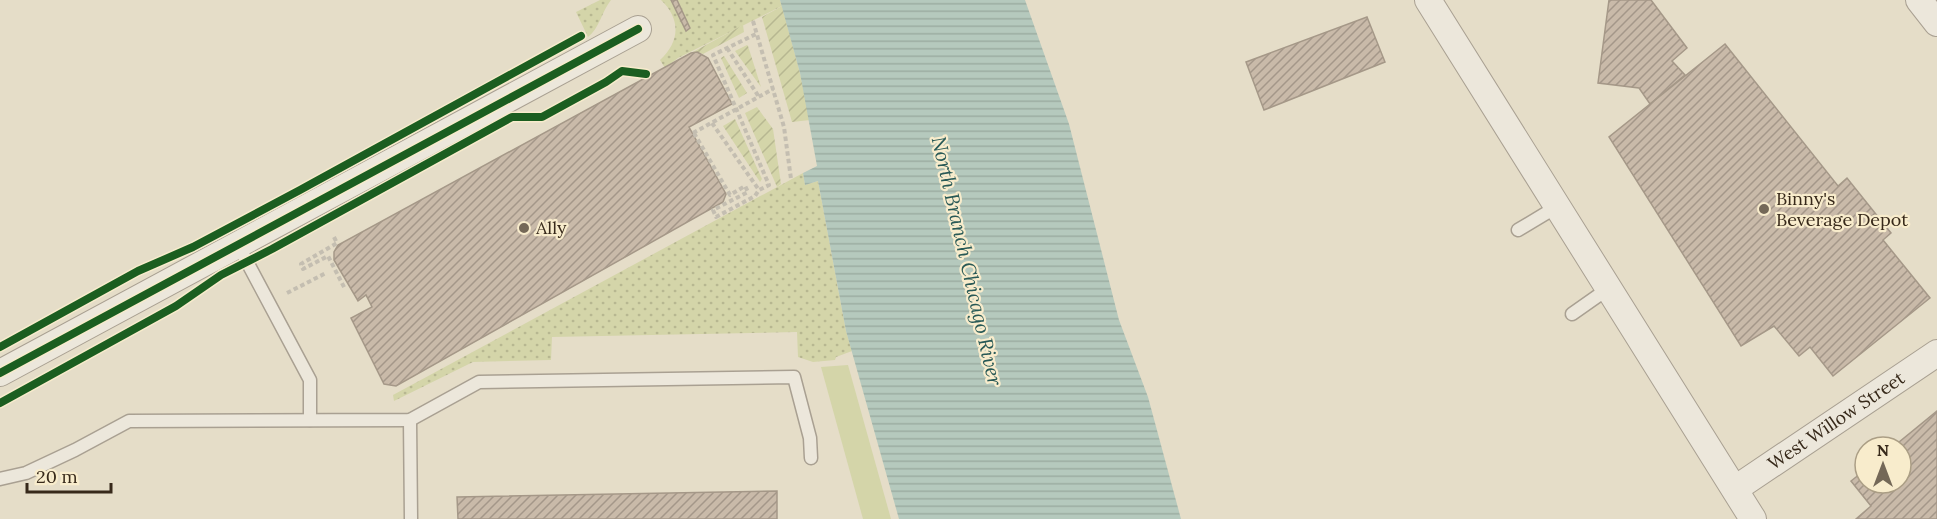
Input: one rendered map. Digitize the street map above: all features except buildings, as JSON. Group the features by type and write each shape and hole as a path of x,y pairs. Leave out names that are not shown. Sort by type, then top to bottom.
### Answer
{"street":[{"path":"1428,0 1753,519"},
{"path":"1918,0 1937,23"},
{"path":"0,373 237,243 638,29"},
{"name":"West Willow Street","path":"1735,489 1937,353"}],"lane":[{"path":"1518,230 1558,206"},
{"path":"237,243 310,380 310,420"},
{"path":"1572,314 1609,288"},
{"path":"0,479 26,474 129,421 410,420 479,382 794,377 810,438 811,458"},
{"path":"410,420 411,519"}],"path":[{"path":"753,21 784,127 791,179"},
{"path":"756,34 713,55 736,110 769,185 759,190 755,196 716,217 713,210 748,192 745,186 730,195 693,133 736,110 772,89"},
{"path":"727,48 759,97"},
{"path":"712,123 759,190"},
{"path":"334,237 337,243 301,264 303,269 328,256 345,289"},
{"path":"282,285 287,293 326,273"}],"green space":[{"path":"600,0 611,0 592,34 588,37 576,12"},
{"path":"661,0 780,0 782,6 678,58 665,68 660,60 671,46 676,30 668,7"},
{"path":"782,6 810,120 792,122 762,17"},
{"path":"743,25 744,32 703,54 697,52 678,60"},
{"path":"748,46 761,87 735,51"},
{"path":"724,56 747,93 739,98 721,58"},
{"path":"757,107 773,129 781,184 777,187 745,113"},
{"path":"735,119 762,179 760,182 723,126"},
{"path":"803,173 805,185 818,181 846,331 852,351 836,357 835,360 813,362 798,357 797,332 552,337 551,360 473,362 394,401 393,395"},
{"path":"848,365 891,519 863,519 821,367"}],"water":[{"name":"North Branch Chicago River","path":"780,0 1025,0 1069,124 1119,320 1148,397 1181,519 899,519 846,331 818,181 805,185 803,173 817,166 800,73"}],"cycle path":[{"path":"0,373 638,29"},
{"path":"0,347 138,271 193,247 300,190 581,36"},
{"path":"0,403 176,306 221,275 512,117 542,117 622,71 646,74"}],"place":[{"name":"Binny's Beverage Depot","path":"1764,209"},
{"name":"Ally","path":"524,228"}]}
